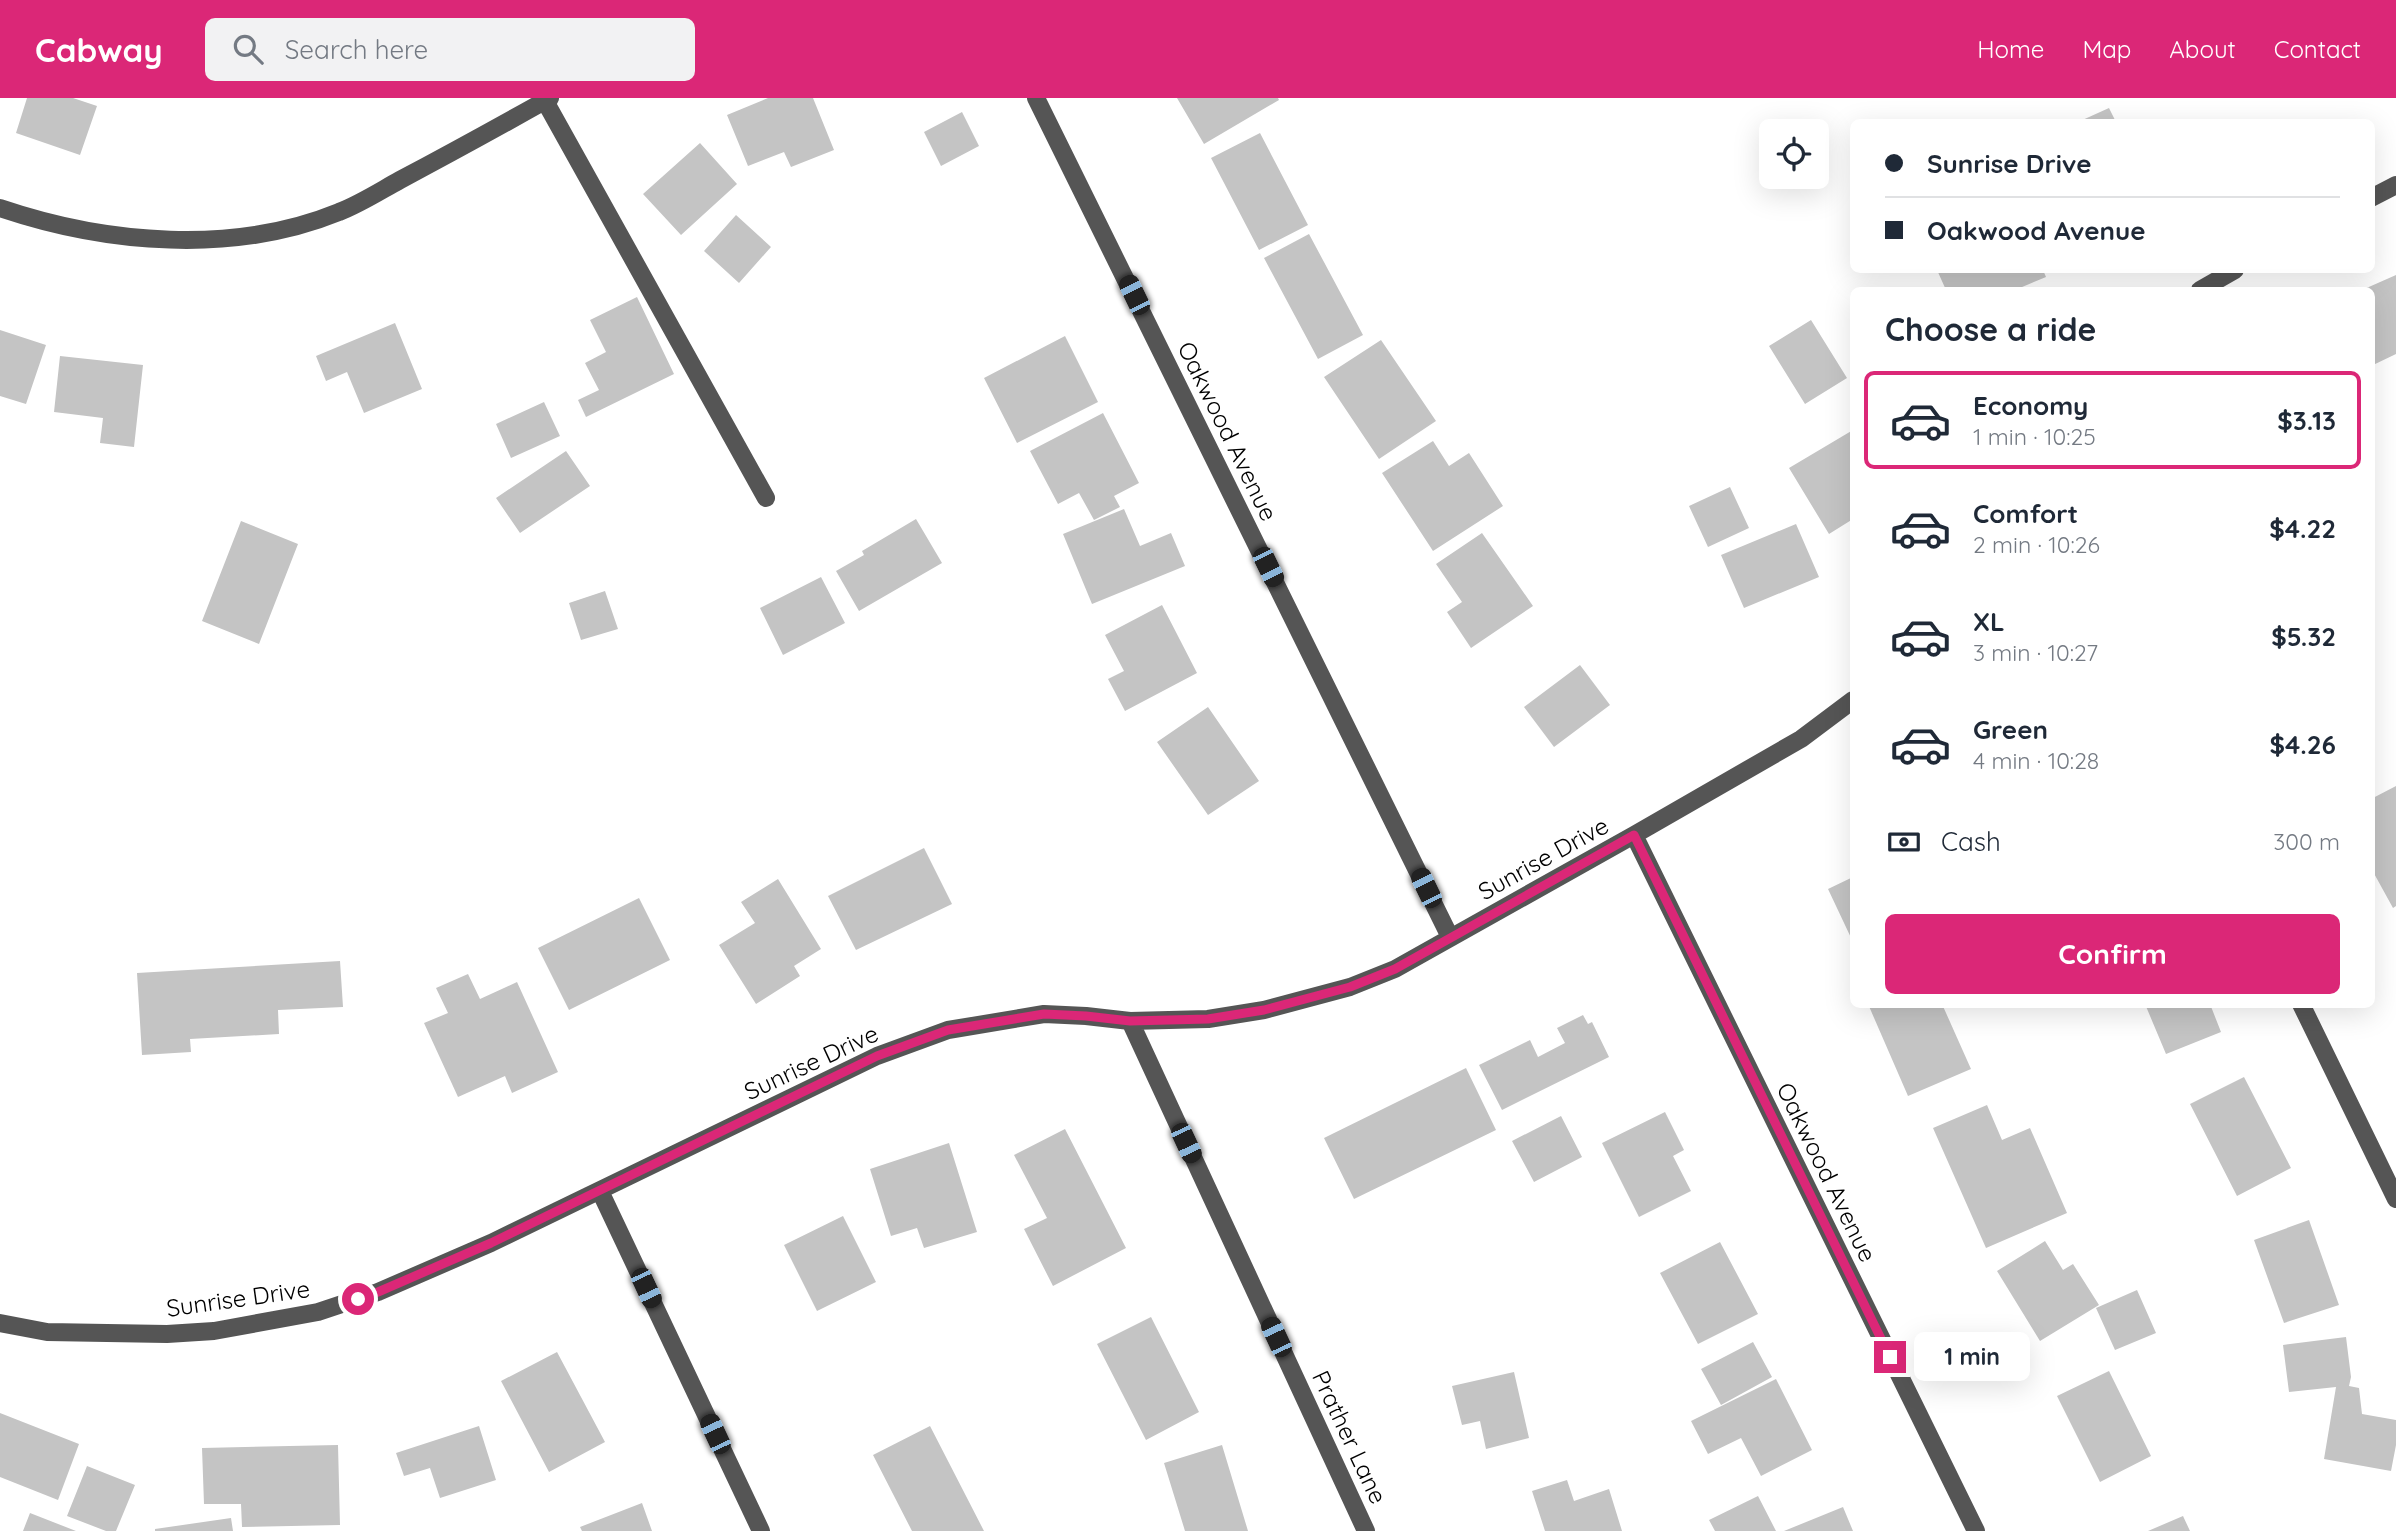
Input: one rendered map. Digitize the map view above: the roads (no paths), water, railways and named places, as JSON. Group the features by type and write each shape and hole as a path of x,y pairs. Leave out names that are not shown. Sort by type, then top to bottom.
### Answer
{"street":[{"name":"Oakwood Avenue","path":"1036,98 1450,937"},
{"path":"0,208 96,233 152,239 198,242 267,232 339,212 547,99 766,498"},
{"path":"2375,196 2396,185"},
{"path":"2205,287 2230,273"},
{"name":"Sunrise Drive","path":"0,1323 47,1332 167,1334 214,1331 318,1312 378,1292 491,1243 877,1056 948,1030 1044,1014 1130,1021 1208,1019 1264,1010 1361,983 1395,969 1634,835 1801,739 1850,702"},
{"name":"Oakwood Avenue","path":"1634,835 1976,1531"},
{"path":"2303,1008 2396,1199"},
{"name":"Prather Lane","path":"1130,1021 1366,1531"},
{"path":"600,1191 761,1531"}]}
